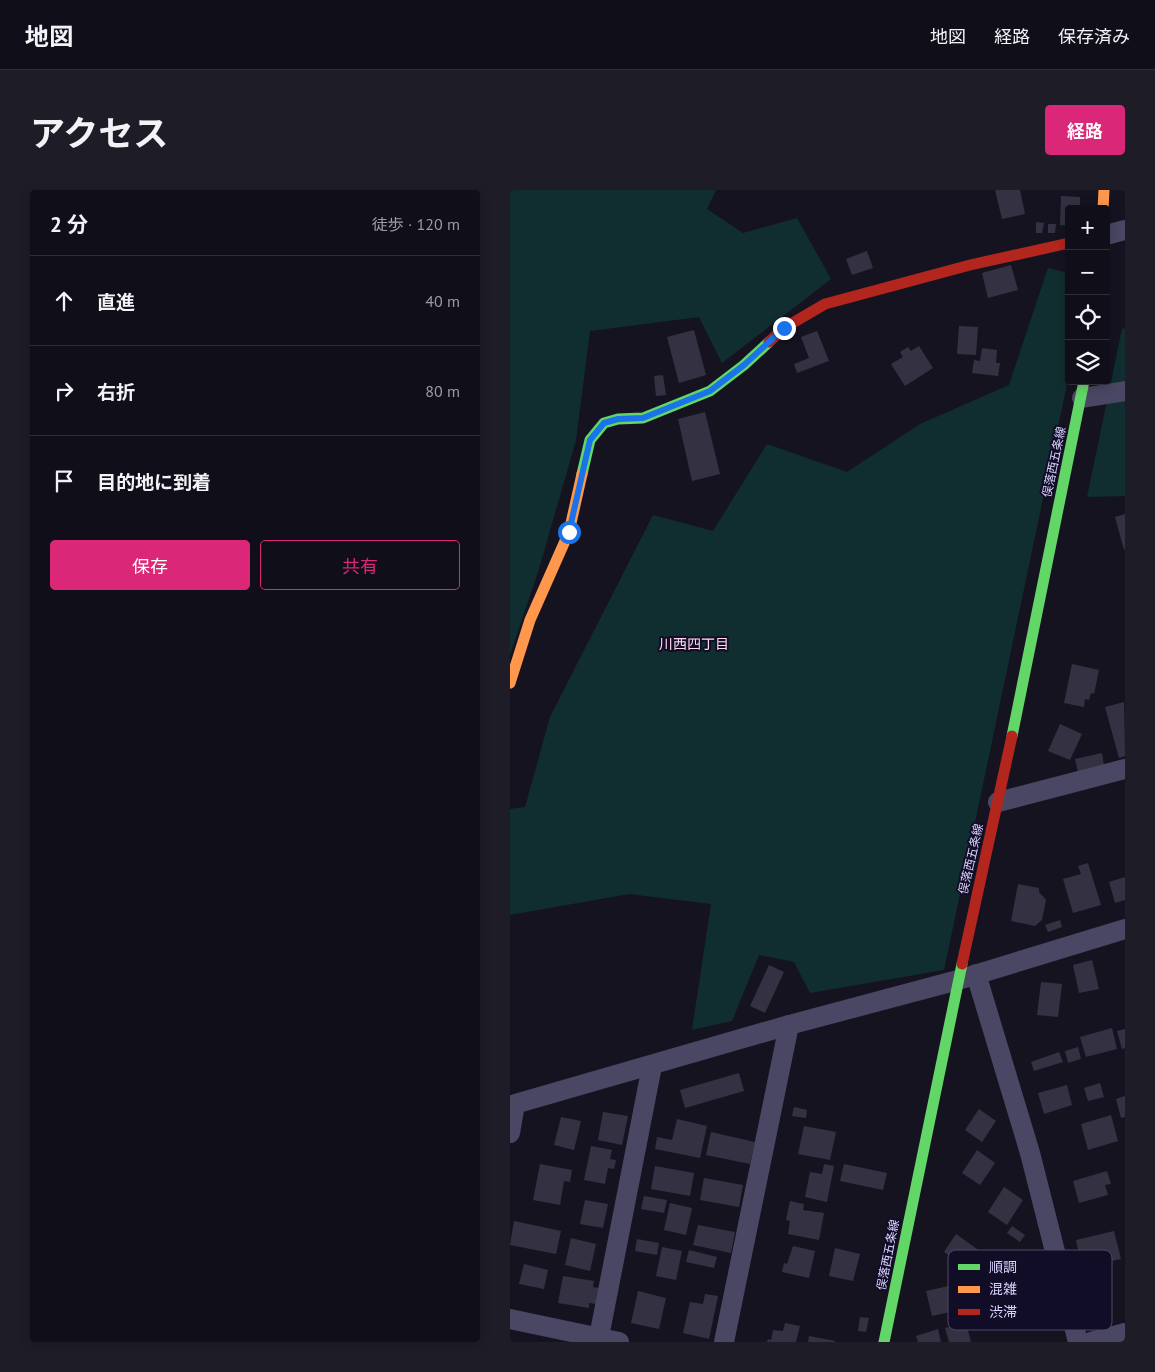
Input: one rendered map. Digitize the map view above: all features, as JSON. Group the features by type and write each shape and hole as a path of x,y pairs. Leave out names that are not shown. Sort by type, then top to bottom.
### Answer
{"main road":[{"path":"1103,205 1104,190"},
{"path":"510,682 530,620 569,532 590,440 604,423 618,419 643,418 710,391 744,365 784,328 825,304 970,264 1065,244"},
{"name":"俣落西五条線","path":"884,1342 967,977 998,802 1083,390"}],"street":[{"path":"1110,234 1125,230"},
{"path":"1083,390 1125,391"},
{"path":"998,802 1125,769"},
{"path":"510,1133 515,1104 790,1025 967,977 1125,930"},
{"path":"967,977 1030,1153 1055,1250"},
{"path":"724,1342 790,1025"},
{"path":"598,1340 652,1066"},
{"path":"510,1319 598,1340 620,1342"},
{"path":"1091,1342 1125,1333"}],"green space":[{"path":"510,190 716,190 707,209 743,233 797,218 831,279 722,363 699,317 590,331 576,440 539,569 510,655"},
{"path":"1048,268 1065,272 1066,389 944,970 810,993 794,962 759,955 732,1021 692,1030 711,904 629,894 510,915 510,809 525,807 550,717 653,515 713,531 767,444 847,472 920,424 1009,385"},
{"path":"1125,328 1125,496 1087,497 1122,329"}],"building":[{"path":"995,190 1020,190 1025,214 1002,219"},
{"path":"1061,196 1080,197 1080,205 1065,205 1065,226 1060,225"},
{"path":"1036,222 1044,223 1042,233 1036,233"},
{"path":"1048,224 1056,224 1055,233 1048,233"},
{"path":"867,251 873,268 852,275 846,259"},
{"path":"1011,265 1018,290 988,298 982,273"},
{"path":"959,326 978,327 976,355 957,354"},
{"path":"694,330 706,375 679,383 667,337"},
{"path":"817,331 829,361 797,373 794,364 809,358 801,337"},
{"path":"919,346 933,368 905,386 891,364 903,357 900,352 908,347 911,351"},
{"path":"982,348 997,350 996,363 1000,363 998,376 972,373 974,360 980,361"},
{"path":"663,375 666,395 656,396 654,376"},
{"path":"705,412 720,474 692,481 678,419"},
{"path":"1125,514 1125,549 1124,550 1115,517"},
{"path":"1072,664 1099,670 1094,694 1091,693 1089,700 1085,699 1084,707 1064,703"},
{"path":"1124,702 1125,756 1119,758 1105,707"},
{"path":"1060,724 1082,734 1070,760 1048,751"},
{"path":"1102,753 1104,766 1078,772 1075,759"},
{"path":"1088,863 1101,905 1073,913 1063,879 1081,874 1078,866"},
{"path":"1125,877 1125,900 1115,903 1109,882"},
{"path":"1018,884 1039,888 1039,892 1046,900 1042,920 1035,926 1011,921"},
{"path":"1060,920 1062,927 1048,932 1045,925"},
{"path":"1092,960 1099,989 1079,993 1073,965"},
{"path":"769,965 784,972 765,1013 750,1006"},
{"path":"1041,982 1062,984 1058,1017 1037,1015"},
{"path":"1112,1028 1117,1049 1086,1057 1080,1037"},
{"path":"1125,1029 1125,1048 1122,1049 1117,1031"},
{"path":"1078,1047 1081,1059 1068,1063 1065,1051"},
{"path":"1059,1052 1063,1062 1034,1071 1031,1062"},
{"path":"739,1073 744,1091 685,1108 680,1090"},
{"path":"1100,1083 1104,1097 1088,1101 1084,1088"},
{"path":"1067,1085 1072,1105 1044,1114 1038,1093"},
{"path":"1125,1096 1125,1117 1121,1118 1116,1099"},
{"path":"794,1107 807,1110 806,1118 792,1116"},
{"path":"979,1109 996,1121 982,1142 965,1130"},
{"path":"603,1112 628,1116 622,1145 598,1140"},
{"path":"1111,1115 1118,1141 1088,1150 1081,1124"},
{"path":"561,1117 581,1121 574,1150 554,1145"},
{"path":"677,1119 707,1126 700,1158 655,1149 657,1137 672,1140"},
{"path":"804,1126 836,1132 830,1160 798,1154"},
{"path":"711,1132 755,1142 750,1164 706,1155"},
{"path":"591,1146 612,1150 610,1159 616,1160 614,1169 608,1168 605,1184 584,1180"},
{"path":"977,1150 995,1163 980,1185 962,1173"},
{"path":"540,1164 572,1170 570,1182 564,1181 560,1205 533,1200"},
{"path":"824,1164 834,1166 827,1202 805,1197 810,1172 822,1174"},
{"path":"844,1164 887,1173 883,1190 840,1181"},
{"path":"655,1166 694,1173 690,1196 651,1189"},
{"path":"1107,1171 1111,1184 1105,1185 1108,1195 1079,1203 1073,1181"},
{"path":"704,1178 743,1185 739,1207 700,1200"},
{"path":"1004,1187 1023,1200 1007,1225 988,1212"},
{"path":"644,1196 667,1200 664,1213 641,1209"},
{"path":"585,1200 608,1204 603,1228 580,1224"},
{"path":"790,1201 804,1204 803,1210 824,1213 819,1240 788,1234 790,1221 786,1220"},
{"path":"670,1203 692,1208 686,1235 664,1230"},
{"path":"514,1221 561,1231 556,1254 510,1245"},
{"path":"698,1225 735,1232 731,1253 693,1245"},
{"path":"1012,1226 1025,1235 1020,1242 1007,1233"},
{"path":"1114,1231 1121,1259 1112,1261 1112,1250 1078,1250 1076,1240"},
{"path":"956,1234 978,1250 948,1250 948,1255 944,1252"},
{"path":"571,1238 596,1244 590,1271 565,1265"},
{"path":"637,1239 659,1243 657,1255 635,1251"},
{"path":"793,1246 815,1251 809,1278 782,1272 784,1263 787,1264"},
{"path":"662,1247 682,1251 676,1280 656,1276"},
{"path":"835,1248 860,1254 853,1281 829,1276"},
{"path":"689,1250 717,1257 714,1268 686,1262"},
{"path":"524,1264 548,1270 544,1289 519,1284"},
{"path":"563,1276 594,1281 593,1287 599,1288 596,1304 589,1303 589,1308 558,1303"},
{"path":"948,1286 948,1312 932,1316 926,1291"},
{"path":"638,1291 666,1298 659,1329 631,1323"},
{"path":"705,1294 718,1296 709,1339 683,1333 690,1302 703,1304"},
{"path":"860,1317 869,1318 866,1332 858,1331"},
{"path":"785,1323 800,1326 796,1342 767,1342 768,1339 771,1340 773,1330 783,1331"},
{"path":"948,1327 948,1330 968,1330 971,1342 949,1342 945,1328"},
{"path":"938,1329 941,1342 918,1342 916,1336"},
{"path":"809,1336 835,1341 835,1342 808,1342"}],"traffic: fast":[{"path":"582,474 590,440 604,423 618,419 643,418 710,391 744,365 769,342"},
{"path":"1012,736 1083,385"},
{"path":"884,1342 962,964"}],"traffic: slow":[{"path":"1103,205 1104,190"},
{"path":"510,683 530,620 569,532 582,474"}],"traffic: jam":[{"path":"769,342 784,328 825,304 970,265 1065,244"},
{"path":"962,964 1012,736"}],"district":[{"name":"川西四丁目","path":"694,644"}],"route":[{"path":"569,532 590,440 604,423 618,419 643,418 710,391 744,365 784,328"}]}
